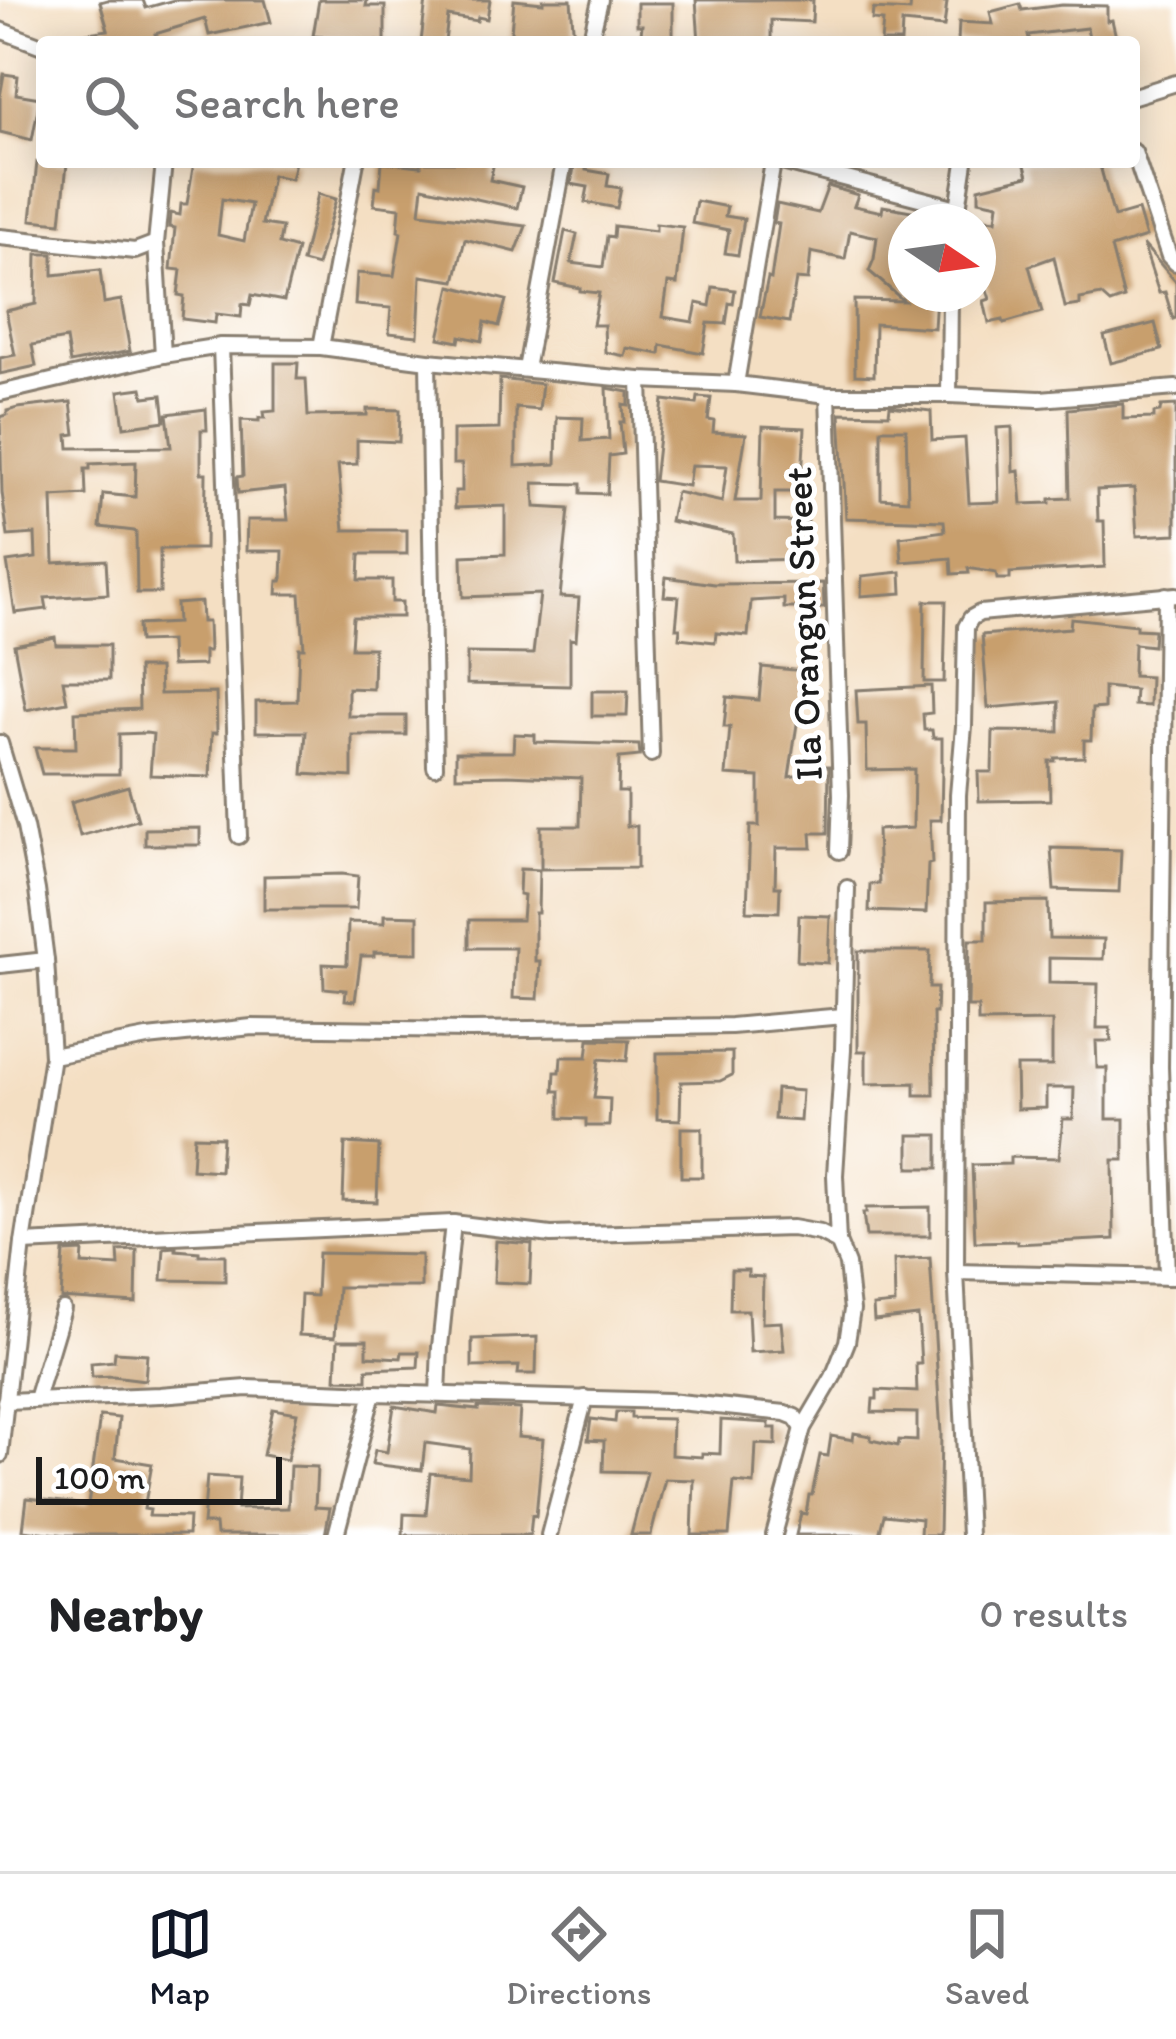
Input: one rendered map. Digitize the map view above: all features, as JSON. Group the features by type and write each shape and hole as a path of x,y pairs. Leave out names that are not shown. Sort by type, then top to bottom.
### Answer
{"street":[{"path":"591,36 600,0"},
{"path":"0,30 36,44"},
{"path":"1140,94 1176,83"},
{"path":"163,168 156,243 163,356"},
{"path":"321,347 355,168"},
{"path":"526,369 562,168"},
{"path":"736,384 776,168"},
{"path":"797,168 919,204"},
{"path":"958,204 964,168"},
{"path":"1139,168 1169,256 1176,263"},
{"path":"0,236 135,251 156,243"},
{"path":"949,395 950,312"},
{"path":"221,346 239,836"},
{"path":"0,393 221,346 321,347 428,361 828,395 1040,399 1176,388"},
{"path":"428,361 435,767"},
{"path":"640,380 651,754"},
{"name":"Ila Orangun Street","path":"828,395 842,795 839,851"},
{"path":"956,1272 1172,1277 1168,1067 1171,595 980,613 966,627 958,795 956,1272 969,1535"},
{"path":"0,743 25,827 46,960 52,1056 4,1375 0,1456"},
{"path":"774,1535 803,1428 833,1377 847,1342 852,1310 847,1264 838,1242 835,1175 847,888"},
{"path":"0,965 46,960"},
{"path":"52,1056 146,1038 252,1027 707,1026 843,1016"},
{"path":"23,1243 453,1223 551,1235 792,1228 838,1242"},
{"path":"438,1394 453,1223"},
{"path":"36,1400 63,1309"},
{"path":"5,1401 247,1388 585,1398 785,1413 803,1428"},
{"path":"336,1535 373,1393"},
{"path":"549,1535 585,1398"}],"building":[{"path":"143,0 146,8 174,0 265,0 271,22 209,35 205,19 156,36 81,36 108,30 100,2"},
{"path":"319,0 367,0 366,6 385,6 385,36 313,36"},
{"path":"426,0 490,0 487,19 448,16 446,36 422,36"},
{"path":"514,0 571,0 574,36 511,36"},
{"path":"696,0 813,0 812,22 771,20 771,36 699,36"},
{"path":"911,0 947,2 944,27 902,23 901,36 882,36 883,21 872,20 873,9 910,11"},
{"path":"637,3 673,3 673,36 641,36 642,25 637,25"},
{"path":"1020,4 1022,10 1107,6 1107,21 1112,20 1116,36 1089,36 1087,28 1028,36 958,36 959,22 993,24 990,12"},
{"path":"4,74 18,76 16,94 36,97 32,140 0,132"},
{"path":"36,168 66,168 61,223 31,220"},
{"path":"193,168 294,168 291,179 272,175 262,224 282,227 279,244 297,249 284,301 252,295 250,305 242,304 241,317 216,314 215,323 182,319 181,270 171,269 175,228 169,227 170,213 180,215 181,204 187,204","holes":["222,199 251,204 244,241 218,235"]},
{"path":"382,168 493,168 490,180 522,187 517,208 423,187 420,213 526,226 516,252 465,239 455,281 421,276 418,336 389,333 391,308 355,305 357,273 394,276 400,208 374,205 376,186 380,187"},
{"path":"574,168 609,174 607,186 621,188 617,208 585,202 588,187 571,184"},
{"path":"1026,168 1101,168 1114,217 1138,210 1146,237 1111,248 1124,298 1110,303 1101,295 1065,307 1054,257 1029,266 1042,312 989,323 986,312 996,312 998,204 979,200 979,188 1028,176"},
{"path":"828,186 858,195 854,206 882,212 883,206 888,207 888,287 869,271 877,237 850,231 845,259 811,252 808,280 796,279 789,322 760,317 771,279 777,204 818,213"},
{"path":"318,194 336,199 317,266 302,262"},
{"path":"696,201 727,207 725,216 744,219 738,255 725,253 729,230 692,223"},
{"path":"656,224 683,227 677,284 668,283 663,317 693,322 697,303 710,306 713,287 735,290 726,324 708,323 703,353 661,345 660,354 627,348 625,356 605,352 604,325 593,325 599,293 555,283 565,231 577,234 571,263 603,267 607,236 613,237 614,226 656,231"},
{"path":"1143,244 1176,282 1176,318 1165,292 1159,293"},
{"path":"37,254 53,254 53,275 100,270 104,303 121,300 130,351 70,363 66,339 32,345 36,366 0,374 0,358 15,355 6,311 36,304"},
{"path":"451,286 506,300 499,326 485,322 482,341 439,338"},
{"path":"854,300 888,301 888,312 935,312 934,328 875,324 874,376 855,375"},
{"path":"1155,323 1162,350 1111,363 1104,336"},
{"path":"275,363 298,363 297,379 306,379 308,416 400,410 399,442 357,440 357,464 338,465 344,530 407,530 407,554 360,554 359,580 392,580 392,602 402,602 402,617 353,617 351,648 374,648 373,689 348,688 348,716 406,716 406,735 352,735 352,777 303,774 306,732 256,732 256,702 297,701 299,648 304,648 300,594 277,594 283,551 246,551 247,520 288,520 285,488 238,493 237,477 243,476 241,420 259,421 265,418 264,412 275,411"},
{"path":"500,379 542,384 539,410 516,408 516,466 556,464 557,417 583,418 582,441 609,439 607,388 629,392 629,406 623,405 624,422 620,422 623,454 609,456 607,494 581,493 581,484 534,483 535,507 569,509 560,597 579,598 576,640 570,639 570,686 467,684 467,653 533,654 540,594 463,597 462,556 505,554 505,506 455,508 455,491 462,491 462,464 453,464 453,430 499,429"},
{"path":"142,388 144,397 162,395 165,421 124,427 119,391"},
{"path":"698,397 711,398 708,420 714,421 713,432 746,434 735,501 761,501 763,426 805,428 801,492 775,492 775,521 808,522 807,546 798,546 798,559 734,561 733,534 670,521 676,492 722,502 727,466 691,465 688,486 654,481 663,400 697,404"},
{"path":"71,402 75,434 68,435 69,448 171,447 167,414 206,409 207,430 201,430 205,549 160,549 160,593 137,593 136,533 100,527 103,494 135,497 136,462 90,464 85,469 86,495 52,497 54,563 106,560 108,594 45,598 47,609 15,613 7,562 36,558 35,534 8,536 0,417 18,408"},
{"path":"1123,404 1123,419 1154,418 1161,406 1176,405 1176,534 1137,536 1134,488 1097,490 1098,521 1104,521 1105,567 1010,573 1010,579 997,579 996,573 968,568 969,573 952,574 951,558 902,562 900,537 945,531 944,521 846,518 840,413 889,414 890,406 931,411 932,440 965,438 969,503 999,502 997,428 1012,427 1013,472 1019,471 1022,504 1070,498 1068,409","holes":["881,429 906,429 908,500 881,498"]},
{"path":"901,572 902,593 861,596 862,576"},
{"path":"666,577 714,584 823,583 824,608 784,608 784,599 751,601 748,636 716,633 715,642 679,638 679,597 664,596"},
{"path":"925,601 946,601 944,682 924,682"},
{"path":"201,602 202,622 208,622 209,651 204,651 204,665 171,666 170,641 139,642 138,625 177,623 176,604"},
{"path":"1071,618 1154,630 1153,646 1134,644 1133,676 1150,677 1149,706 1134,705 1135,690 1104,687 1104,708 1092,709 1091,740 1084,740 1084,757 1049,761 1050,800 979,801 978,772 992,772 993,731 1059,732 1059,702 988,708 982,635 1070,628"},
{"path":"55,637 56,645 109,645 109,680 63,680 67,702 26,710 14,645"},
{"path":"762,667 805,671 789,777 829,766 828,833 811,833 812,848 776,848 779,912 747,911 750,826 759,826 759,777 726,775 727,697 759,700"},
{"path":"138,668 159,668 160,694 216,693 217,733 212,733 210,777 150,775 153,734 146,733 119,734 119,774 42,774 35,748 76,748 75,712 139,709"},
{"path":"931,686 932,713 923,714 924,730 932,730 933,738 942,738 941,820 930,820 932,863 928,864 926,913 869,911 870,884 879,884 877,830 913,828 914,769 867,770 866,724 858,724 856,690"},
{"path":"592,691 628,691 627,716 592,716"},
{"path":"514,734 535,735 535,742 639,745 640,756 619,758 618,792 627,792 627,826 637,826 637,868 541,869 541,826 580,826 581,778 456,776 456,752 513,752"},
{"path":"128,786 138,820 80,836 71,802"},
{"path":"200,828 200,845 145,845 145,829"},
{"path":"1051,848 1121,850 1119,892 1054,890"},
{"path":"520,869 539,870 535,913 538,999 513,998 515,948 469,948 469,920 522,920"},
{"path":"264,876 358,876 356,909 264,909"},
{"path":"1048,901 1049,938 1104,939 1103,959 1049,958 1049,983 1098,984 1097,1028 1110,1028 1111,1041 1096,1041 1097,1068 1107,1068 1107,1119 1124,1119 1124,1160 1113,1160 1114,1239 975,1242 972,1165 1010,1164 1010,1157 1059,1158 1063,1119 1073,1119 1074,1088 1046,1088 1046,1108 1017,1109 1016,1066 1052,1066 1052,1021 978,1022 978,1007 968,1007 969,940 986,940 986,902"},
{"path":"384,915 418,916 418,953 361,956 355,1001 345,1000 346,990 324,988 323,964 347,965 348,922 384,923"},
{"path":"799,915 830,916 828,963 797,961"},
{"path":"858,951 930,951 929,988 937,988 934,1095 915,1095 915,1083 866,1084 866,1051 858,1051"},
{"path":"589,1039 629,1040 627,1061 599,1059 594,1098 610,1099 609,1126 586,1126 586,1119 560,1118 555,1072 560,1072 561,1057 587,1057"},
{"path":"732,1052 732,1075 720,1081 681,1082 680,1120 657,1119 657,1053"},
{"path":"776,1089 802,1091 800,1121 774,1119"},
{"path":"681,1128 702,1128 702,1177 681,1177"},
{"path":"909,1135 938,1135 938,1168 909,1168"},
{"path":"194,1136 222,1137 220,1171 192,1169"},
{"path":"345,1143 379,1145 377,1202 343,1201"},
{"path":"930,1207 930,1236 866,1236 866,1208"},
{"path":"496,1241 532,1244 530,1284 494,1282"},
{"path":"164,1248 199,1255 225,1255 225,1281 162,1280"},
{"path":"137,1250 136,1303 61,1298 64,1252 83,1251 82,1264 119,1266 118,1251"},
{"path":"318,1253 421,1255 421,1287 338,1287 335,1337 299,1335 301,1295 316,1296"},
{"path":"930,1258 941,1434 939,1535 920,1535 921,1519 884,1515 879,1535 796,1535 812,1495 820,1455 828,1456 831,1436 853,1440 854,1433 898,1446 899,1440 917,1441 917,1413 872,1412 877,1390 917,1392 916,1364 921,1364 918,1316 874,1321 873,1306 895,1304 894,1260"},
{"path":"731,1270 748,1270 748,1276 763,1277 762,1323 781,1322 784,1350 750,1352 748,1310 730,1310"},
{"path":"537,1337 536,1374 518,1374 519,1366 472,1367 472,1339"},
{"path":"338,1340 367,1340 367,1356 401,1358 402,1352 419,1352 418,1367 367,1369 367,1380 336,1379"},
{"path":"115,1352 147,1354 145,1380 92,1377 91,1363 114,1361"},
{"path":"394,1406 437,1413 438,1406 520,1409 518,1437 543,1439 530,1535 403,1535 404,1514 426,1515 430,1473 469,1476 470,1449 425,1443 422,1470 372,1464 375,1450 387,1452"},
{"path":"273,1409 297,1413 287,1460 263,1455"},
{"path":"616,1412 631,1412 631,1418 672,1419 671,1455 720,1454 721,1420 769,1423 769,1428 776,1428 776,1445 756,1444 754,1484 734,1482 729,1535 692,1535 694,1480 665,1479 651,1535 631,1535 647,1472 603,1471 604,1441 588,1440 591,1419 615,1422"},
{"path":"100,1416 119,1418 115,1458 152,1464 144,1509 150,1510 149,1516 189,1517 188,1535 67,1535 23,1530 27,1498 88,1505"},
{"path":"290,1466 317,1467 315,1507 330,1508 325,1535 216,1535 215,1524 203,1524 207,1476 239,1478 237,1509 288,1508"}]}
